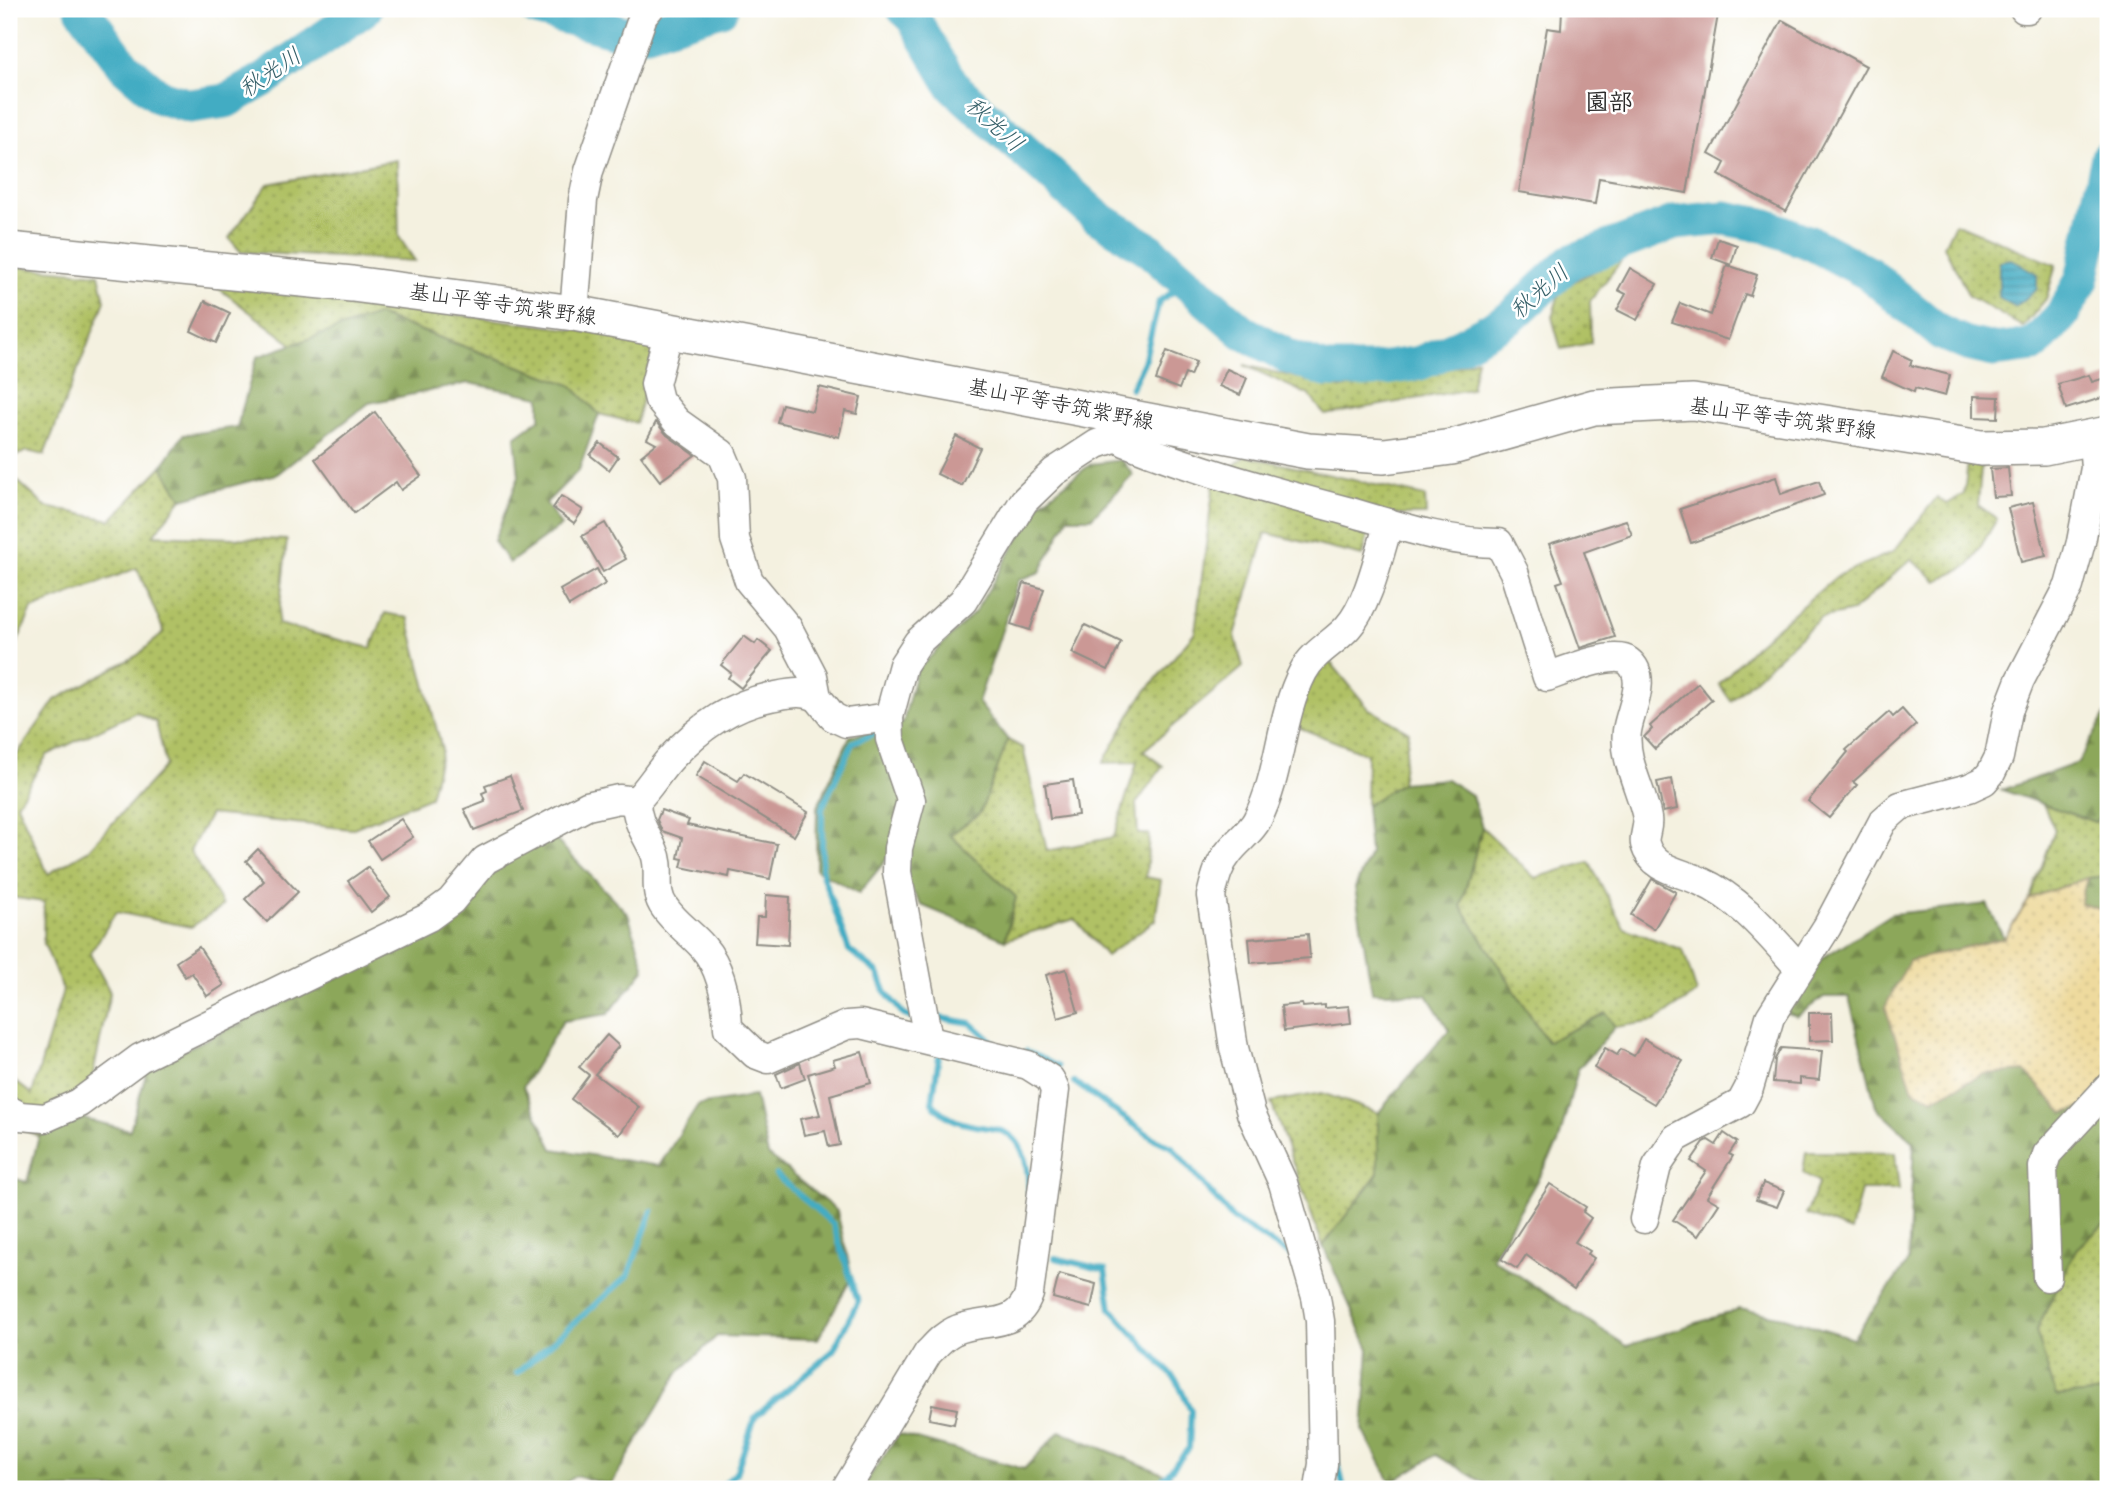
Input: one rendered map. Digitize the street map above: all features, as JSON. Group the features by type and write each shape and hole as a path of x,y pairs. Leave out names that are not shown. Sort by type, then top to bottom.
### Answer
{"main road":[{"name":"基山平等寺筑紫野線","path":"9,250 338,282 574,313 668,330 1121,426 1308,451 1384,456 1452,447 1594,407 1693,402 1981,448 2044,447 2101,437"}],"street":[{"path":"574,313 583,200 589,171 646,12"},
{"path":"668,330 655,384 659,400 677,422 722,454 732,478 735,539 749,581 789,628 813,676 817,697 833,717 846,723 888,717"},
{"path":"928,1039 897,873 898,848 911,800 890,739 888,717 903,664 918,642 963,601 1024,501 1054,472 1121,426 1145,450 1210,472 1389,523 1478,543 1499,543 1514,572 1546,677 1614,656 1627,660 1635,669 1638,684 1627,733 1629,757 1648,821 1645,844 1656,861 1668,870 1701,881 1751,915 1799,968"},
{"path":"1644,1219 1657,1166 1676,1138 1741,1103 1749,1088 1770,1017 1843,900 1858,863 1883,821 1900,806 1969,788 1983,781 1991,773 1999,757 2008,711 2020,680 2069,586 2081,542 2101,437"},
{"path":"1319,1489 1323,1464 1320,1321 1316,1297 1283,1184 1251,1113 1234,1048 1211,896 1222,862 1256,823 1266,802 1294,691 1304,670 1314,656 1349,627 1360,609 1389,523"},
{"path":"817,697 803,691 751,701 725,712 678,751 636,801 636,814 656,854 656,887 664,908 704,948 718,973 727,1000 728,1028 755,1054 768,1059 847,1025 861,1024 1028,1065 1050,1079 1055,1090 1029,1294 1024,1310 1010,1318 955,1330 941,1339 928,1353 846,1489"},
{"path":"9,1110 20,1116 46,1118 79,1103 140,1058 429,917 451,901 485,860 587,806 619,799 636,801"},
{"path":"2047,1277 2043,1167 2047,1154 2108,1088"}],"green space":[{"path":"397,160 399,237 415,261 241,252 229,238 268,184"},
{"path":"1955,223 2056,265 2046,299 2023,327 1969,296 1944,246"},
{"path":"1626,255 1590,301 1591,343 1561,349 1552,317 1561,288"},
{"path":"9,266 99,274 105,301 44,455 27,451 9,459"},
{"path":"213,284 657,340 636,423 599,414 571,385 378,315 293,345"},
{"path":"377,315 571,385 599,414 579,470 546,503 561,526 509,563 494,541 519,476 515,437 540,419 540,397 469,383 369,403 277,474 182,499 162,466 183,435 237,427 257,357"},
{"path":"1477,359 1471,389 1325,415 1309,395 1244,365 1341,388 1420,378"},
{"path":"1245,456 1425,496 1426,515 1372,515 1363,556 1266,533 1235,635 1243,667 1143,751 1163,766 1136,804 1138,834 1149,834 1146,877 1161,880 1155,920 1106,956 1075,919 1005,940 1016,897 950,835 980,813 1008,740 1023,748 1047,851 1114,837 1137,762 1103,763 1138,701 1195,632 1214,482"},
{"path":"1982,458 1978,505 1997,519 1969,566 1937,581 1911,559 1853,611 1820,618 1731,701 1719,684 1755,646 1837,576 1893,552 1937,497 1947,504 1964,494 1968,462"},
{"path":"1122,460 1133,475 1091,518 1068,518 1040,572 1019,580 978,702 1008,740 980,813 950,835 1016,897 1005,940 921,905 890,855 859,893 816,870 817,808 850,736 903,723 916,671 975,612 1039,504 1091,464"},
{"path":"162,466 182,499 153,535 287,540 278,624 371,648 385,613 408,618 442,750 430,797 351,829 210,814 190,851 223,906 191,927 116,912 90,954 110,992 84,1119 39,1136 9,1123 9,1077 32,1094 63,990 43,941 44,902 9,897 9,766 55,700 138,655 164,632 137,568 32,609 14,649 9,649 9,473 46,507 111,520","holes":["136,712 156,722 166,765 87,851 48,874 17,804 47,755"]},
{"path":"1328,659 1368,708 1409,732 1401,783 1366,806 1367,754 1295,726 1304,683"},
{"path":"2108,709 2108,808 2095,822 2002,790 2078,763"},
{"path":"1447,779 1472,796 1482,827 1461,906 1547,1042 1606,1013 1615,1027 1578,1069 1558,1144 1492,1258 1627,1346 1739,1309 1784,1317 1853,1338 1908,1262 1914,1142 1876,1107 1849,997 1824,997 1797,1016 1784,1012 1821,959 1892,914 1987,904 2004,938 1909,961 1933,1099 1983,1074 2025,1071 2063,1113 2108,1101 2108,1221 2076,1249 2036,1331 2056,1396 2108,1392 2108,1489 1494,1489 1436,1455 1391,1483 1363,1430 1369,1349 1323,1246 1378,1173 1378,1113 1449,1030 1427,995 1372,992 1355,888 1370,854 1366,806 1401,783"},
{"path":"2043,804 2095,822 2108,808 2108,876 2087,878 2030,898 2055,830"},
{"path":"1482,827 1535,878 1589,862 1624,928 1683,950 1697,993 1655,1021 1615,1027 1605,1013 1548,1043 1461,906"},
{"path":"550,834 628,914 645,969 608,1014 563,1021 523,1087 553,1149 659,1166 698,1105 755,1096 768,1155 837,1211 852,1277 818,1339 717,1336 679,1372 611,1485 575,1476 558,1489 9,1489 9,1177 27,1182 39,1136 84,1119 130,1130 148,1067 444,927 498,866"},
{"path":"2108,876 2108,912 2080,904 2087,878"},
{"path":"1322,1093 1378,1113 1378,1173 1323,1246 1271,1102"},
{"path":"1806,1152 1895,1153 1899,1190 1861,1190 1851,1231 1806,1214 1819,1182 1803,1173"},
{"path":"2108,1221 2108,1392 2056,1396 2036,1331 2076,1249"},
{"path":"1060,1431 1172,1477 1187,1489 861,1489 899,1434 1024,1469"}],"sand":[{"path":"2087,878 2080,903 2108,912 2108,1101 2063,1113 2025,1071 1983,1074 1933,1099 1913,1090 1885,1007 1909,961 2004,938 2030,898"}],"water":[{"path":"2011,259 2037,274 2037,289 2015,307 1999,297 1999,261"}],"building":[{"path":"1562,9 1719,9 1687,193 1599,178 1595,204 1519,192 1547,28 1561,30"},
{"path":"1782,20 1866,66 1786,212 1719,175 1725,163 1709,154"},
{"path":"1718,239 1737,245 1731,265 1712,258"},
{"path":"1727,265 1757,275 1750,296 1745,294 1728,340 1672,322 1680,303 1711,315"},
{"path":"1630,268 1657,284 1637,320 1617,310 1626,294 1618,290"},
{"path":"205,301 230,313 216,343 191,331"},
{"path":"1167,351 1196,362 1190,376 1185,374 1179,389 1156,380"},
{"path":"1893,351 1912,360 1910,365 1950,375 1945,396 1915,388 1914,392 1882,377"},
{"path":"1227,369 1247,378 1240,395 1219,386"},
{"path":"2089,375 2092,382 2108,377 2108,396 2066,409 2058,384"},
{"path":"819,387 861,397 857,414 845,411 839,437 777,422 782,404 812,411"},
{"path":"1974,396 1999,397 1998,418 1974,417"},
{"path":"375,412 421,476 401,490 396,482 354,513 315,459"},
{"path":"656,422 667,435 695,455 660,481 641,456 656,444 647,439"},
{"path":"956,436 980,448 962,486 937,474"},
{"path":"600,443 618,457 609,470 590,455"},
{"path":"2008,468 2011,496 1993,497 1990,469"},
{"path":"1776,477 1781,494 1819,481 1824,495 1691,543 1680,509"},
{"path":"561,496 583,510 574,523 553,508"},
{"path":"2033,502 2046,556 2021,562 2008,508"},
{"path":"1626,520 1632,535 1584,552 1615,637 1580,648 1557,583 1563,581 1549,544"},
{"path":"605,523 626,559 603,572 582,536"},
{"path":"597,569 605,584 569,606 560,590"},
{"path":"1024,583 1044,589 1030,630 1011,624"},
{"path":"1085,625 1121,642 1108,670 1072,653"},
{"path":"744,636 755,644 758,640 772,651 741,688 728,678 731,673 721,665"},
{"path":"1698,683 1712,700 1655,749 1644,737 1652,729 1650,726"},
{"path":"1902,709 1916,725 1853,782 1857,785 1829,818 1808,801 1848,752 1846,750 1889,712 1893,717"},
{"path":"705,761 738,781 744,773 808,812 794,836 696,776"},
{"path":"510,776 523,811 474,830 464,809 485,801 482,793 487,791 485,785"},
{"path":"1672,779 1677,809 1663,812 1657,782"},
{"path":"1073,780 1078,815 1050,819 1045,784"},
{"path":"661,810 689,820 687,825 777,844 770,879 730,871 729,877 681,867 683,859 678,858 682,838 662,831 657,820"},
{"path":"401,819 413,837 380,859 368,841"},
{"path":"258,849 298,892 267,922 245,899 264,881 246,861"},
{"path":"368,867 390,897 371,912 348,881"},
{"path":"1652,879 1676,892 1654,929 1631,915"},
{"path":"766,895 790,897 788,945 755,943 757,917 765,917"},
{"path":"1308,934 1310,958 1251,963 1249,939"},
{"path":"199,947 224,985 207,996 192,973 185,977 176,962"},
{"path":"1066,969 1078,1012 1058,1018 1046,975"},
{"path":"1302,1004 1303,1007 1325,1005 1325,1008 1349,1006 1351,1023 1284,1031 1281,1006"},
{"path":"1809,1013 1832,1013 1833,1040 1809,1041"},
{"path":"607,1035 619,1046 595,1074 639,1107 619,1135 571,1099 589,1075 579,1067"},
{"path":"1644,1039 1683,1061 1654,1104 1594,1068 1605,1048 1617,1055 1621,1049 1634,1056"},
{"path":"1781,1048 1822,1051 1819,1080 1800,1078 1800,1084 1773,1082 1775,1059"},
{"path":"862,1052 871,1083 830,1095 840,1145 829,1147 825,1131 804,1135 800,1119 820,1115 808,1074 835,1066 833,1060"},
{"path":"800,1063 805,1079 781,1088 776,1074"},
{"path":"1724,1133 1737,1142 1729,1154 1733,1156 1707,1197 1719,1204 1698,1236 1673,1220 1706,1171 1691,1161 1704,1142 1708,1140 1716,1145"},
{"path":"1763,1183 1784,1191 1777,1207 1756,1200"},
{"path":"1550,1184 1586,1207 1583,1212 1591,1218 1575,1242 1590,1251 1588,1254 1594,1258 1574,1289 1526,1255 1517,1269 1501,1259"},
{"path":"1059,1274 1096,1284 1091,1308 1053,1298"},
{"path":"932,1404 957,1409 954,1424 929,1419"}],"waterway":[{"name":"秋光川","path":"82,9 125,67 160,97 190,106 226,101 263,80 365,9"},
{"name":"秋光川","path":"536,9 624,33 647,32 721,9"},
{"name":"秋光川","path":"904,9 912,16 953,86 1097,217 1147,248 1243,332 1289,357 1326,370 1373,370 1420,363 1461,345 1510,318 1570,262 1674,223 1725,218 1767,226 1815,245 1868,273 1941,333 1967,344 1994,350 2034,345 2062,315 2082,280 2108,157"},
{"path":"1131,389 1144,362 1159,301 1187,283"},
{"path":"876,733 853,742 822,808 822,874 849,950 878,973 886,993 904,1015 914,1019"},
{"path":"935,1017 971,1023 995,1044"},
{"path":"1026,1051 1058,1067"},
{"path":"939,1056 932,1103 948,1117 964,1124 995,1129 1008,1134 1019,1144 1026,1163 1029,1193"},
{"path":"1074,1082 1153,1138 1172,1147 1233,1219 1292,1256"},
{"path":"719,1489 736,1473 755,1417 833,1351 858,1301 833,1224 776,1175"},
{"path":"517,1373 628,1276 652,1211"},
{"path":"1055,1258 1105,1270 1111,1309 1177,1381 1191,1411 1189,1448 1160,1483 1159,1489"},
{"path":"1335,1450 1344,1489"}],"district":[{"name":"園部","path":"1609,102"}]}
